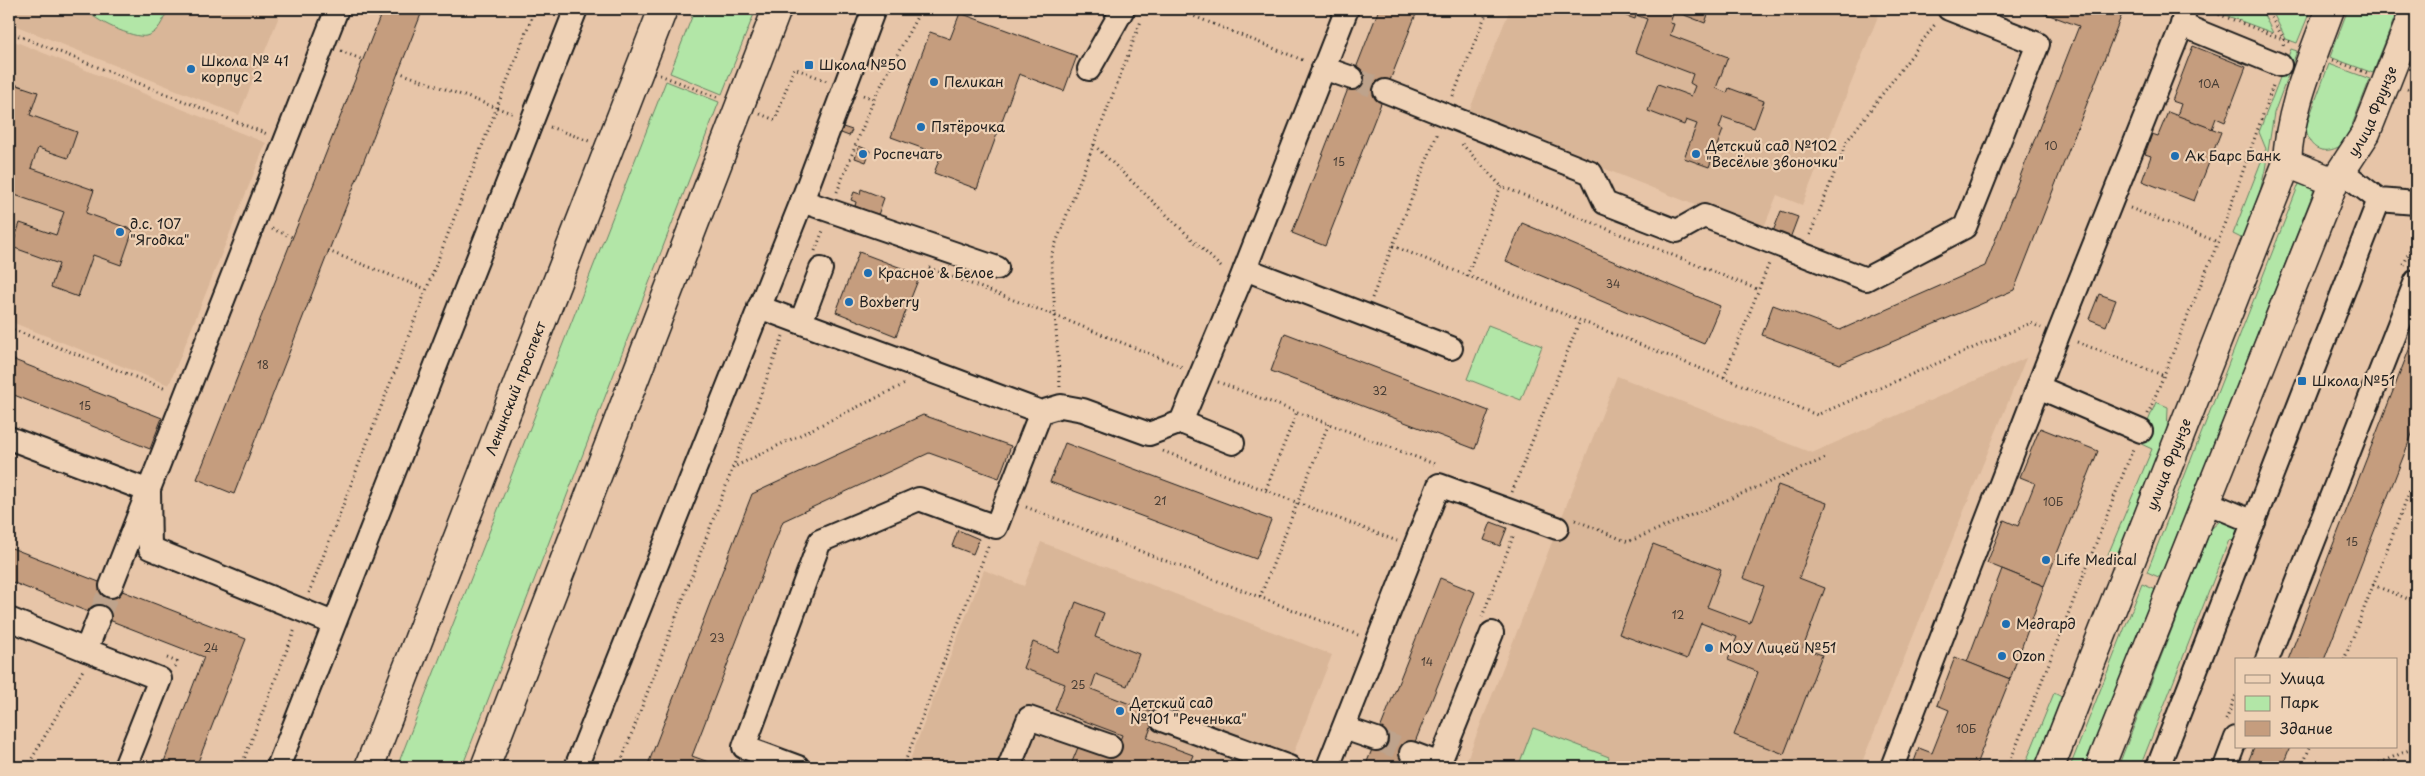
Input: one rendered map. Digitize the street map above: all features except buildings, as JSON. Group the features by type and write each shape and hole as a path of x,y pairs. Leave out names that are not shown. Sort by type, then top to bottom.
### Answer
{"main road":[{"name":"Ленинский проспект","path":"368,767 663,9"},
{"path":"484,767 777,9"},
{"name":"улица Фрунзе","path":"2050,767 2286,163 2288,143 2302,83 2330,9"},
{"name":"улица Фрунзе","path":"2100,767 2338,177 2366,133 2415,9"},
{"path":"2286,163 2338,177"}],"street":[{"path":"111,586 337,9"},
{"path":"278,767 333,622 576,9"},
{"path":"576,767 802,201 874,9"},
{"path":"1181,422 1243,274 1346,9"},
{"path":"1089,69 1133,13"},
{"path":"1385,91 1590,173 1605,203 1614,207 1678,231 1704,216 1866,279 1965,227 2038,44 1945,13"},
{"path":"1892,767 2058,335 2113,202 2184,17 2280,65"},
{"path":"1323,68 1352,78"},
{"path":"2338,177 2379,200 2416,202"},
{"path":"2158,767 2379,200"},
{"path":"802,201 829,224 997,268"},
{"path":"795,320 817,262"},
{"path":"1243,274 1451,348"},
{"path":"2268,658 2416,281"},
{"path":"759,307 1051,409 1083,410 1149,434 1181,422 1232,443"},
{"path":"2038,387 2141,431"},
{"path":"798,767 744,747 820,541 919,499 996,526 1051,409"},
{"path":"9,438 149,491"},
{"path":"1328,767 1439,485 1565,524"},
{"path":"149,491 150,548 333,622"},
{"path":"2206,502 2254,522"},
{"path":"90,651 100,617"},
{"path":"9,619 160,680 125,767"},
{"path":"1411,753 1439,766 1492,633"},
{"path":"1009,767 1029,718 1110,746"},
{"path":"1162,720 1289,767"},
{"path":"1344,728 1376,740"},
{"path":"2225,767 2235,741"}],"path":[{"path":"240,767 535,9"},
{"path":"817,262 874,99 921,9"},
{"path":"1176,9 1323,68"},
{"path":"2008,767 2090,557 2218,242 2280,65 2284,39 2266,9"},
{"path":"1051,409 1056,316 1051,256 1094,145 1133,13"},
{"path":"1803,254 1847,141 1945,13"},
{"path":"9,32 285,141"},
{"path":"339,50 363,60"},
{"path":"640,68 775,120 794,68 874,99"},
{"path":"398,72 590,141 593,132"},
{"path":"1455,137 1501,186 1759,290"},
{"path":"1094,145 1229,274 1243,274"},
{"path":"1467,276 1501,186"},
{"path":"2113,202 2218,242"},
{"path":"269,228 292,237"},
{"path":"1724,377 1777,244"},
{"path":"1393,246 1818,415 2031,323 2165,376"},
{"path":"328,251 426,290"},
{"path":"926,267 1056,316 1201,375 1446,468"},
{"path":"619,767 795,320"},
{"path":"1512,494 1580,320"},
{"path":"9,328 186,396"},
{"path":"1266,489 1297,412"},
{"path":"1260,597 1329,423"},
{"path":"1154,448 1266,489 1415,548"},
{"path":"1565,524 1628,542 1826,458"},
{"path":"2345,658 2416,475"},
{"path":"1504,491 1519,497"},
{"path":"1017,504 1378,642"},
{"path":"903,767 996,526"},
{"path":"2090,557 2108,563"},
{"path":"2373,585 2416,602"},
{"path":"28,767 90,651"},
{"path":"2370,767 2416,747"},
{"path":"2302,767 2310,748"}],"shaded area":[{"name":"Школа № 41 корпус 2","path":"9,9 282,9 239,115 9,23"},
{"name":"Детский сад №102 \"Весёлые звоночки\"","path":"1510,9 1881,9 1802,205 1777,195 1762,232 1468,114"},
{"name":"д.с. 107 \"Ягодка\"","path":"9,39 266,143 169,385 9,321"},
{"name":"МОУ Лицей №51","path":"2026,358 1860,767 1464,767 1617,376 1812,453"},
{"name":"Детский сад №101 \"Реченька\"","path":"1041,542 1332,655 1288,767 907,767 984,570 1024,586"}],"green space":[{"path":"87,9 168,9 162,22 154,32 146,36 140,36 124,32 105,23 96,18"},
{"path":"695,9 756,9 722,94 670,73"},
{"path":"2209,9 2261,9 2273,33"},
{"path":"2271,9 2311,9 2297,43 2286,39"},
{"path":"2348,9 2398,9 2373,73 2330,57"},
{"path":"2291,49 2297,51 2274,113 2258,200 2243,239 2233,234 2266,149 2259,132"},
{"path":"2329,64 2370,79 2345,143 2331,150 2325,150 2314,146 2310,141 2306,126"},
{"path":"666,81 719,102 462,767 397,767"},
{"path":"2303,180 2314,186 2313,193 2161,578 2147,572 2299,184"},
{"path":"1488,325 1542,346 1521,400 1467,379"},
{"path":"2156,402 2168,407 2167,436 2117,561 2107,557 2152,449 2139,443"},
{"path":"2221,520 2243,526 2242,544 2229,540 2140,767 2118,767 2211,529"},
{"path":"2142,584 2156,590 2087,767 2070,767"},
{"path":"2054,693 2064,698 2037,767 2024,767"},
{"path":"1533,728 1609,757 1606,767 1518,767"}],"tunnel":[{"path":"1352,78 1385,91"},
{"path":"99,617 111,586"},
{"path":"1376,739 1411,753"}],"place":[{"name":"Школа №50","path":"809,65"},
{"name":"Школа № 41 корпус 2","path":"191,69"},
{"name":"Пеликан","path":"934,82"},
{"name":"Пятёрочка","path":"921,127"},
{"name":"Роспечать","path":"863,154"},
{"name":"Детский сад №102 \"Весёлые звоночки\"","path":"1696,154"},
{"name":"Ак Барс Банк","path":"2175,156"},
{"name":"д.с. 107 \"Ягодка\"","path":"120,232"},
{"name":"Красное & Белое","path":"868,273"},
{"name":"Boxberry","path":"849,302"},
{"name":"Школа №51","path":"2302,381"},
{"name":"Life Medical","path":"2046,560"},
{"name":"Медгард","path":"2006,624"},
{"name":"МОУ Лицей №51","path":"1709,648"},
{"name":"Ozon","path":"2002,656"},
{"name":"Детский сад №101 \"Реченька\"","path":"1120,711"}]}
